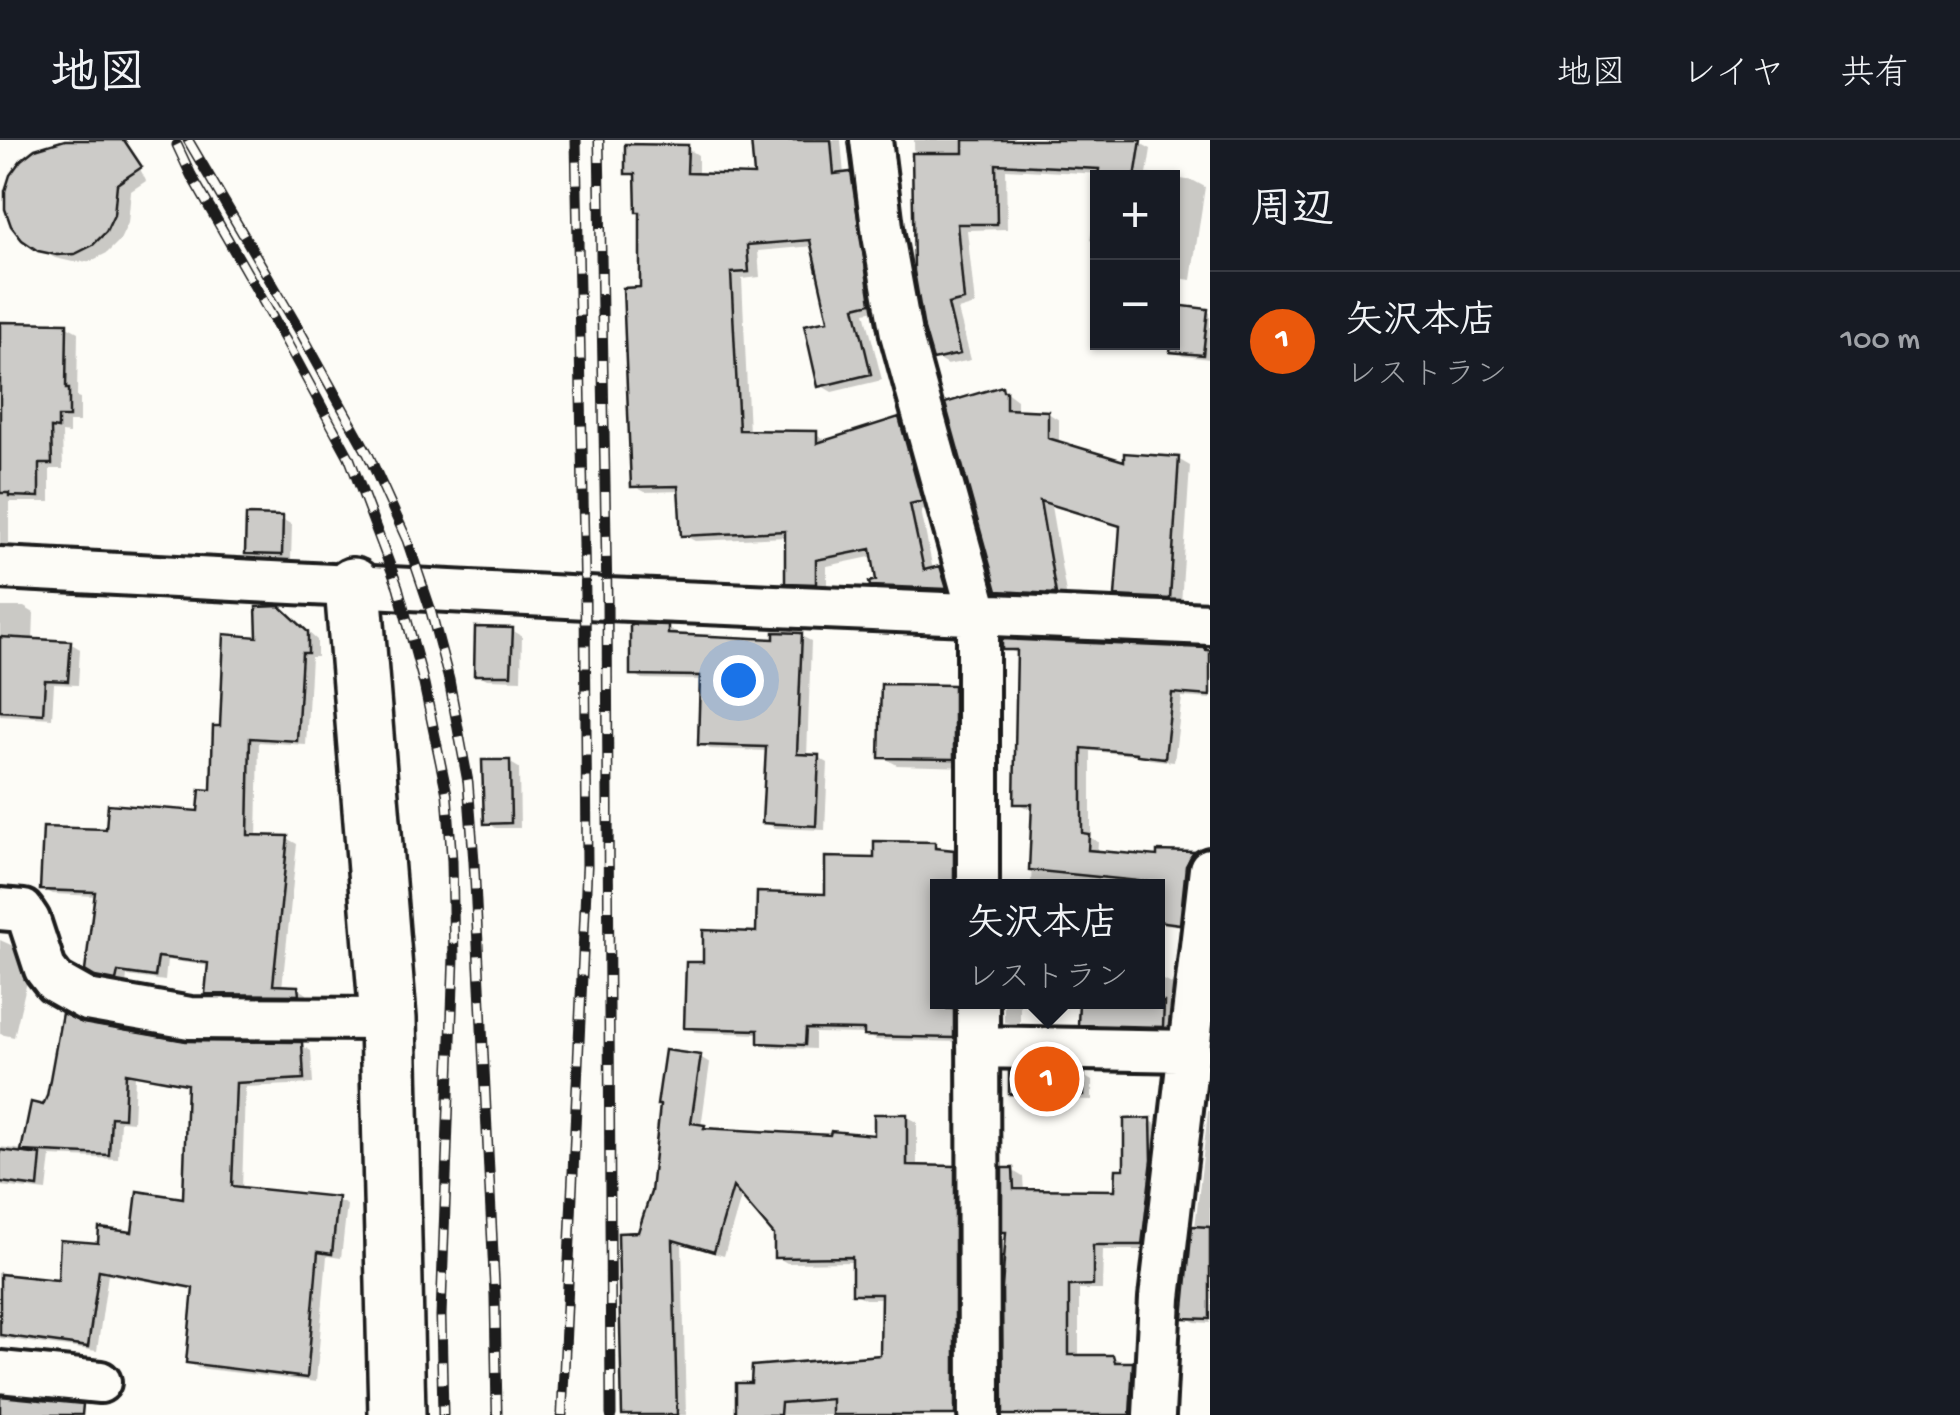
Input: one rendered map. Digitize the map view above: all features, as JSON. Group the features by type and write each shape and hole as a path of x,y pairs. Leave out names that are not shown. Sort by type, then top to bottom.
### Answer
{"street":[{"path":"871,140 901,334 978,613 978,879"},
{"path":"0,568 1210,624"},
{"path":"353,586 388,1019 397,1415"},
{"path":"1154,1415 1160,1298 1196,1061 1210,870"},
{"path":"0,909 23,910 45,969 55,982 87,1000 190,1018 388,1019"},
{"path":"978,1009 980,1415"},
{"path":"978,1047 1196,1061"},
{"path":"0,1372 100,1382"}],"building":[{"path":"65,140 124,140 142,167 117,184 114,215 106,232 93,245 75,254 57,255 38,251 22,240 5,209 5,191 21,160 35,149"},
{"path":"751,140 831,140 834,174 851,172 871,303 855,307 871,374 818,387 804,325 828,320 810,240 747,245 749,272 731,273 739,430 817,431 817,443 899,417 922,501 910,504 924,570 940,566 947,589 870,586 869,582 876,580 871,549 816,560 816,584 785,583 785,531 681,536 678,486 631,487 623,288 640,287 640,212 636,212 635,174 625,174 625,144 688,145 687,173 754,175"},
{"path":"963,140 1141,140 1136,170 996,164 997,224 957,224 964,300 948,304 960,354 933,360 914,271 912,153 963,153"},
{"path":"1180,306 1208,309 1203,355 1170,352 1180,350"},
{"path":"0,322 67,323 69,417 58,417 58,429 51,428 52,464 39,464 39,497 0,493"},
{"path":"1002,386 1006,391 1006,409 1048,411 1048,438 1124,461 1124,453 1179,457 1170,599 1115,596 1120,526 1040,501 1056,594 997,591 945,403"},
{"path":"246,515 283,516 282,555 245,554"},
{"path":"280,606 308,632 308,653 302,653 297,741 250,738 248,835 288,836 273,985 298,986 299,995 205,994 208,963 158,957 155,977 118,972 116,981 95,977 85,971 95,892 40,890 43,827 106,829 108,804 198,811 200,789 211,790 213,726 220,726 224,634 257,637 256,607"},
{"path":"630,624 668,625 668,634 774,639 774,632 802,633 797,754 819,755 816,826 762,823 766,747 698,745 700,676 630,675"},
{"path":"475,627 513,628 511,675 474,675"},
{"path":"0,637 71,641 68,681 45,680 43,714 0,711"},
{"path":"1002,639 1210,650 1210,696 1172,693 1165,758 1082,748 1082,833 1089,834 1088,850 1157,856 1157,851 1194,852 1186,866 1180,924 1165,922 1165,879 1118,879 1029,870 1032,804 1014,804 1017,650 1002,650"},
{"path":"881,684 954,685 954,759 879,758"},
{"path":"482,760 510,760 511,823 484,824"},
{"path":"874,841 935,842 935,848 954,850 954,879 930,879 930,1009 954,1009 954,1038 864,1036 864,1030 806,1029 805,1045 758,1043 758,1030 684,1028 686,962 703,962 703,930 756,932 757,892 825,894 825,857 874,858"},
{"path":"1079,1009 1164,1009 1163,1027 1078,1025"},
{"path":"62,1013 83,1023 186,1041 302,1042 304,1079 236,1083 232,1186 338,1197 332,1254 318,1252 307,1378 186,1363 193,1288 99,1270 88,1347 0,1335 0,1274 58,1280 60,1240 98,1243 99,1228 132,1232 137,1191 183,1198 187,1084 126,1073 124,1118 111,1117 109,1155 21,1151 31,1102 43,1105 47,1096"},
{"path":"665,1050 701,1055 691,1123 705,1125 704,1128 874,1135 874,1114 907,1114 907,1165 955,1166 955,1415 832,1415 832,1399 781,1403 780,1415 736,1415 736,1383 751,1383 752,1366 880,1355 881,1294 852,1294 852,1257 774,1258 774,1235 733,1187 714,1252 673,1240 677,1415 622,1415 618,1233 638,1232 651,1192"},
{"path":"1009,1071 1084,1073 1084,1095 1009,1094"},
{"path":"1151,1118 1152,1160 1142,1245 1093,1245 1093,1285 1069,1286 1069,1355 1113,1355 1115,1362 1133,1362 1130,1415 1003,1415 1002,1288 1006,1232 1002,1232 1002,1168 1013,1168 1014,1189 1115,1190 1116,1169 1124,1169 1124,1119"},
{"path":"0,1150 41,1155 38,1187 0,1182"},
{"path":"1192,1226 1210,1227 1210,1319 1183,1318"},
{"path":"0,1396 83,1404 82,1415 0,1415"}],"railway":[{"path":"188,140 368,454 407,540 449,680 468,782 474,862 497,1415"},
{"path":"562,1415 587,866 576,140"},
{"path":"599,140 607,599 611,1415"},
{"path":"177,145 349,457 398,587 424,684 447,794 452,861 454,957 441,1316 443,1415"}],"place":[{"name":"矢沢本店","path":"1047,1079"}]}
